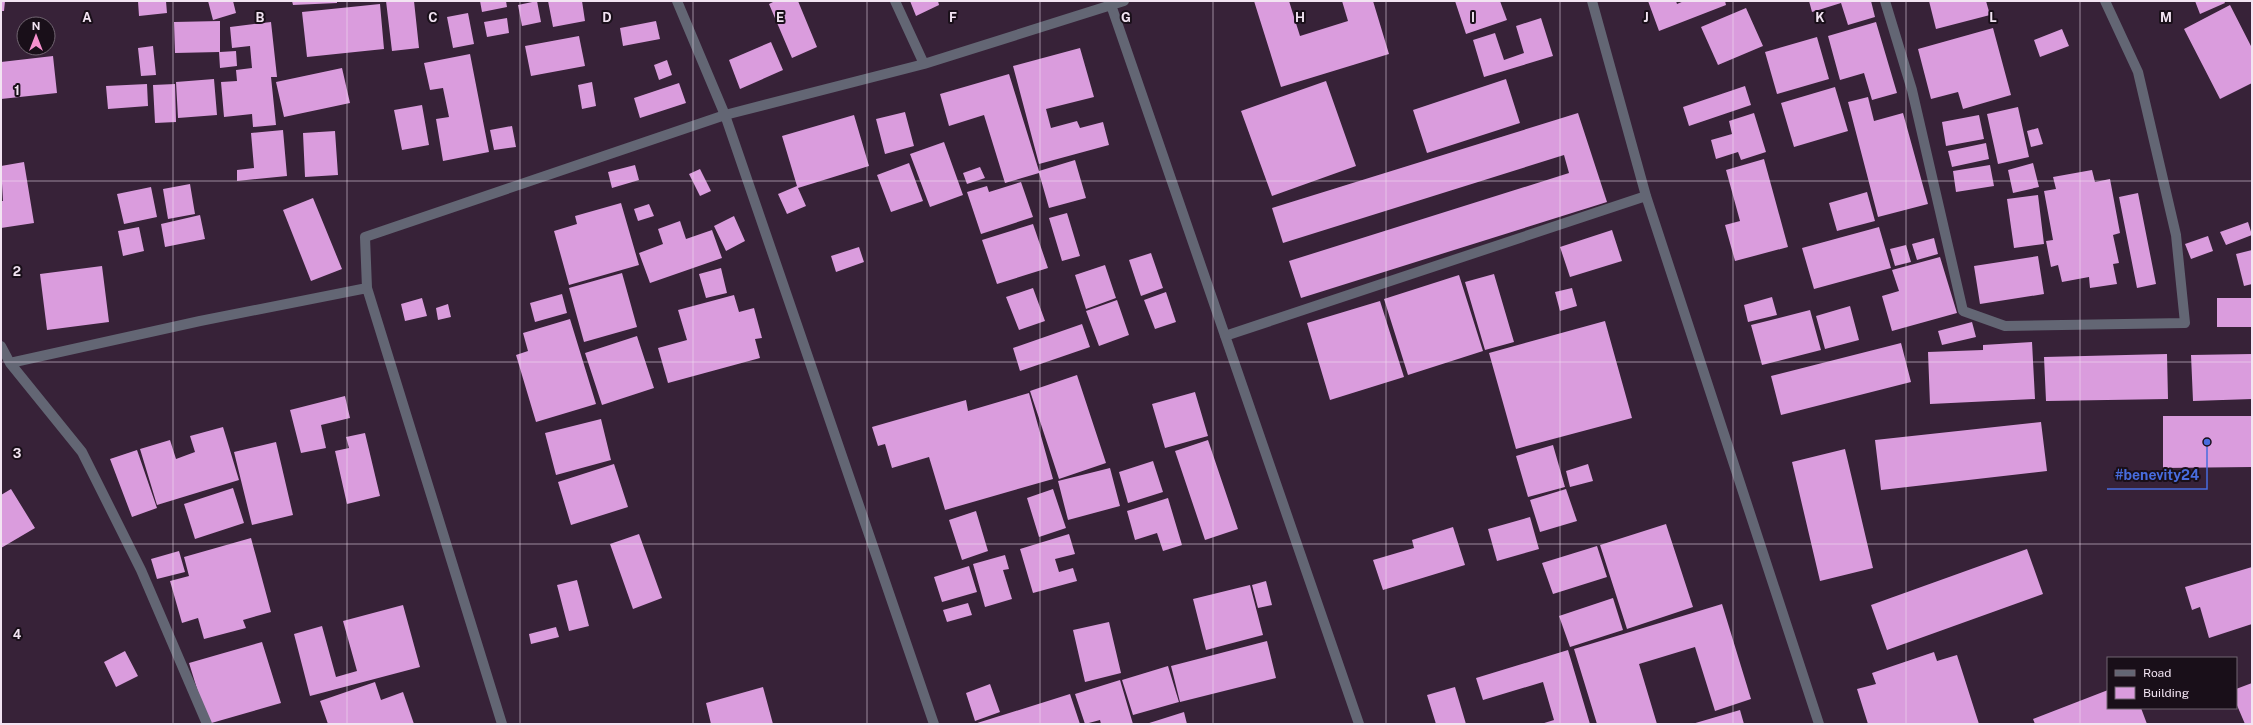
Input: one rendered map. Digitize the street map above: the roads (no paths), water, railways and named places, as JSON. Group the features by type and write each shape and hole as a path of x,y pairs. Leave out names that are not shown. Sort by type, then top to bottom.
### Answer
{"street":[{"path":"677,1 725,115 934,724"},
{"path":"894,1 924,64"},
{"path":"502,724 367,288 365,237 725,115 924,64 1124,1"},
{"path":"1592,1 1646,196 1819,724"},
{"path":"1885,1 1912,90 1963,311 2005,326 2185,324 2176,234 2140,80 2105,1"},
{"path":"1111,5 1359,724"},
{"path":"1225,336 1646,196"},
{"path":"10,363 200,321 367,288"},
{"path":"1,346 10,363 82,452 140,570 203,723"}],"place":[{"name":"#benevity24","path":"2207,442"}]}
